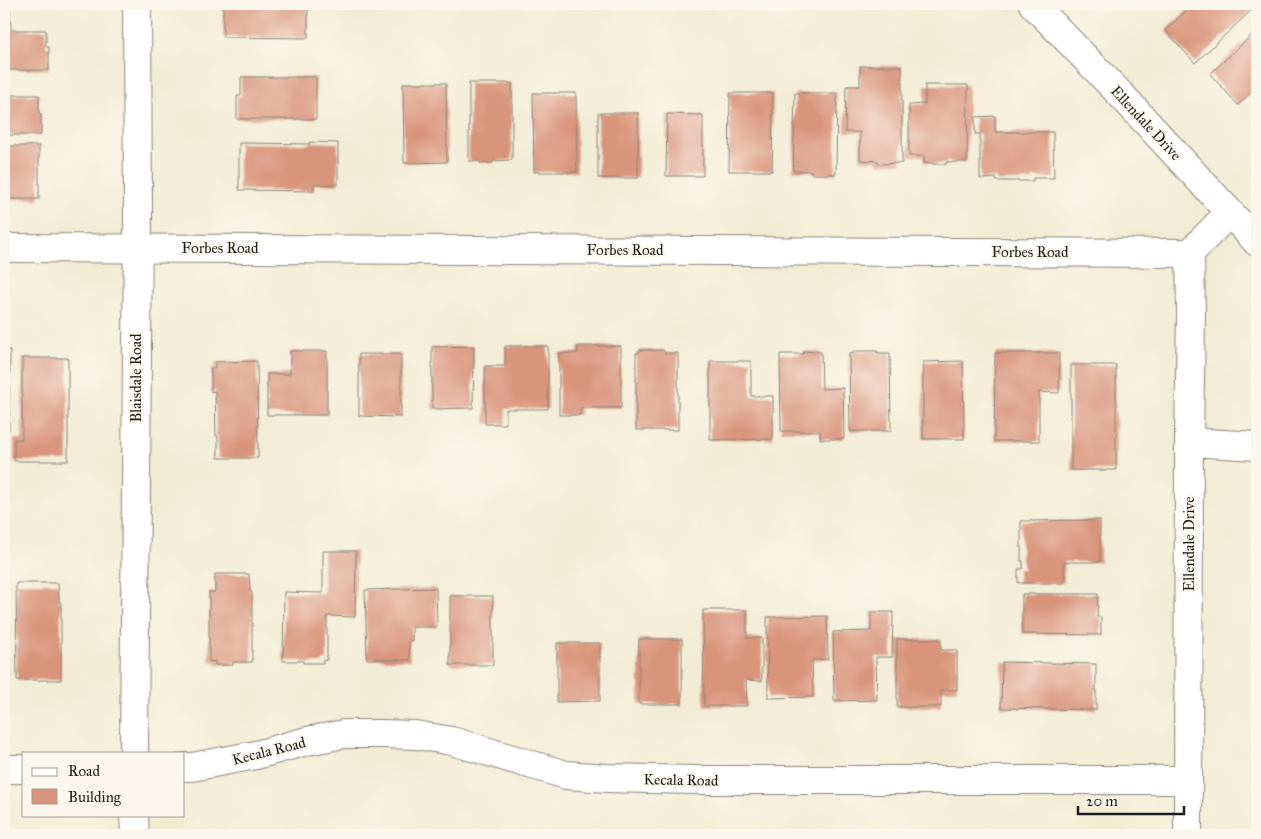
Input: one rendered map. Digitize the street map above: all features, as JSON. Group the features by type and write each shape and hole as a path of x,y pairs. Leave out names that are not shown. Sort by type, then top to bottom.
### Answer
{"street":[{"name":"Blaisdale Road","path":"134,752 137,248 136,4"},
{"name":"Ellendale Drive","path":"1033,4 1257,242"},
{"path":"1190,253 1229,213"},
{"name":"Forbes Road","path":"4,248 1190,253"},
{"name":"Ellendale Drive","path":"1188,835 1190,253"},
{"path":"1189,442 1257,446"},
{"name":"Kecala Road","path":"185,768 256,755 307,741 344,734 382,734 415,735 452,740 566,775 607,778 696,780 1188,780"},
{"path":"4,769 22,769"},
{"path":"134,816 135,835"}],"building":[{"path":"223,4 308,4 308,38 223,37"},
{"path":"1194,4 1257,5 1195,63 1165,30"},
{"path":"4,11 10,11 11,30 46,30 46,47 49,47 49,70 4,70"},
{"path":"1256,31 1257,87 1238,105 1210,74"},
{"path":"860,66 902,66 902,163 878,164 878,161 860,160 860,132 845,132 846,86 860,86"},
{"path":"241,77 316,77 316,119 237,119 237,96 241,96"},
{"path":"403,83 446,83 447,162 404,163"},
{"path":"469,83 512,83 512,160 493,161 493,163 469,161"},
{"path":"925,85 968,85 967,162 933,164 924,163 924,156 909,156 909,105 925,104"},
{"path":"533,93 576,93 577,172 534,172"},
{"path":"730,93 773,93 772,171 729,171"},
{"path":"795,93 837,93 836,174 812,174 812,171 793,171"},
{"path":"4,95 39,95 41,135 4,135"},
{"path":"598,113 638,113 638,178 598,178"},
{"path":"667,114 703,115 703,176 666,176"},
{"path":"995,116 995,132 1053,132 1054,178 1033,178 1033,181 996,181 996,178 980,179 980,134 975,134 975,117"},
{"path":"309,142 338,143 338,185 314,184 314,191 239,190 239,143 310,144"},
{"path":"4,146 39,146 39,199 4,199"},
{"path":"474,346 473,408 432,409 432,347"},
{"path":"505,346 548,346 548,409 506,409 506,424 485,424 485,366 505,366"},
{"path":"578,346 621,346 621,408 580,408 580,415 559,415 559,353 578,353"},
{"path":"4,350 10,350 9,430 4,430"},
{"path":"639,350 664,350 664,353 678,353 678,430 636,430 636,353 639,353"},
{"path":"290,351 327,351 327,415 267,415 267,374 290,374"},
{"path":"804,351 821,352 822,389 843,388 844,439 820,439 820,431 781,431 780,354 803,354"},
{"path":"853,351 890,353 891,431 850,431 849,353 853,354"},
{"path":"995,353 1059,353 1059,393 1039,392 1039,441 994,441"},
{"path":"359,354 401,354 401,417 359,416"},
{"path":"22,358 68,358 68,461 14,461 14,439 22,439"},
{"path":"257,361 258,458 218,458 215,391 211,392 211,368 215,368 215,362"},
{"path":"710,361 751,361 751,396 773,396 773,439 710,440"},
{"path":"963,361 964,439 923,439 923,362"},
{"path":"1071,365 1116,365 1116,470 1071,470"},
{"path":"1100,520 1100,562 1064,562 1064,583 1018,583 1018,569 1023,569 1023,561 1021,561 1021,521"},
{"path":"323,551 356,551 355,617 327,616 327,660 323,660 323,663 283,661 284,592 323,593"},
{"path":"215,574 249,574 250,592 252,592 252,662 233,662 233,665 215,665 215,661 209,662 209,592 215,592"},
{"path":"16,583 58,583 59,602 61,603 61,680 17,680"},
{"path":"436,588 437,627 412,627 412,641 409,641 410,660 367,659 365,590"},
{"path":"1022,594 1098,594 1097,617 1101,617 1101,635 1022,634"},
{"path":"450,596 493,596 493,665 450,665"},
{"path":"703,610 747,610 747,638 762,638 762,681 746,680 747,706 704,706"},
{"path":"871,612 893,612 892,657 876,657 877,700 834,701 833,632 871,631"},
{"path":"827,616 828,659 812,660 813,697 768,698 767,617"},
{"path":"639,639 682,639 682,704 639,704"},
{"path":"897,639 941,639 941,650 957,650 957,690 941,690 941,707 897,707"},
{"path":"557,643 600,643 600,701 557,702"},
{"path":"1002,662 1096,664 1096,710 1001,708"}]}
